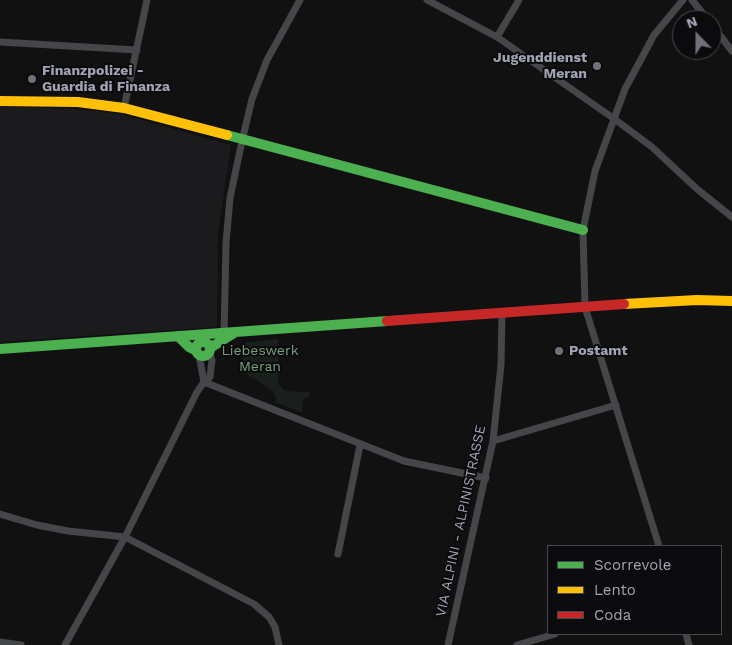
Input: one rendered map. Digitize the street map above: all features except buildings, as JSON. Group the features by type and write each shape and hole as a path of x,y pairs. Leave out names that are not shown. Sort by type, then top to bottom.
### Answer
{"main road":[{"path":"0,101 78,102 124,108 242,141 583,230"},
{"path":"178,336 189,348 224,333 235,332 682,300 732,301"},
{"path":"0,349 178,336 204,343"}],"street":[{"path":"124,108 147,0"},
{"path":"224,333 226,243 229,207 242,141 252,99 266,60 300,0"},
{"path":"427,0 497,37 613,118 652,147 696,190 732,217"},
{"path":"497,37 519,0"},
{"path":"659,545 585,307 583,230 594,171 624,89 654,35 682,0"},
{"path":"692,0 700,10"},
{"path":"722,38 732,51"},
{"path":"0,42 136,50"},
{"name":"VIA ALPINI - ALPINISTRASSE","path":"448,645 493,441 501,365 502,312"},
{"path":"204,343 222,329 224,333"},
{"path":"204,343 204,382"},
{"path":"65,645 125,537 196,392 210,376 212,360 204,343"},
{"path":"204,382 404,461 486,478"},
{"path":"493,441 616,405"},
{"path":"338,554 360,445"},
{"path":"0,514 37,525 68,531 125,537 254,604 269,617 275,627 278,645"},
{"path":"517,645 530,643 552,635"},
{"path":"0,642 19,645"}],"shaded area":[{"path":"0,106 75,109 121,114 231,145 218,234 217,327 0,342"}],"green space":[{"name":"Liebeswerk Meran","path":"278,339 278,384 285,391 310,392 310,397 303,399 302,413 275,402 277,398 270,389 249,376 243,368 242,348 244,343"}],"traffic: fast":[{"path":"227,135 583,230"},
{"path":"0,349 387,321"},
{"path":"210,348 234,333"},
{"path":"178,336 195,350"},
{"path":"200,342 206,342 210,349 206,356 200,356 196,352 196,346 200,342"}],"traffic: slow":[{"path":"0,101 78,102 124,108 227,135"},
{"path":"624,304 697,300 732,301"}],"traffic: jam":[{"path":"387,321 624,304"}],"place":[{"name":"Jugenddienst Meran","path":"597,66"},
{"name":"Finanzpolizei - Guardia di Finanza","path":"32,79"},
{"name":"Postamt","path":"559,351"}]}
